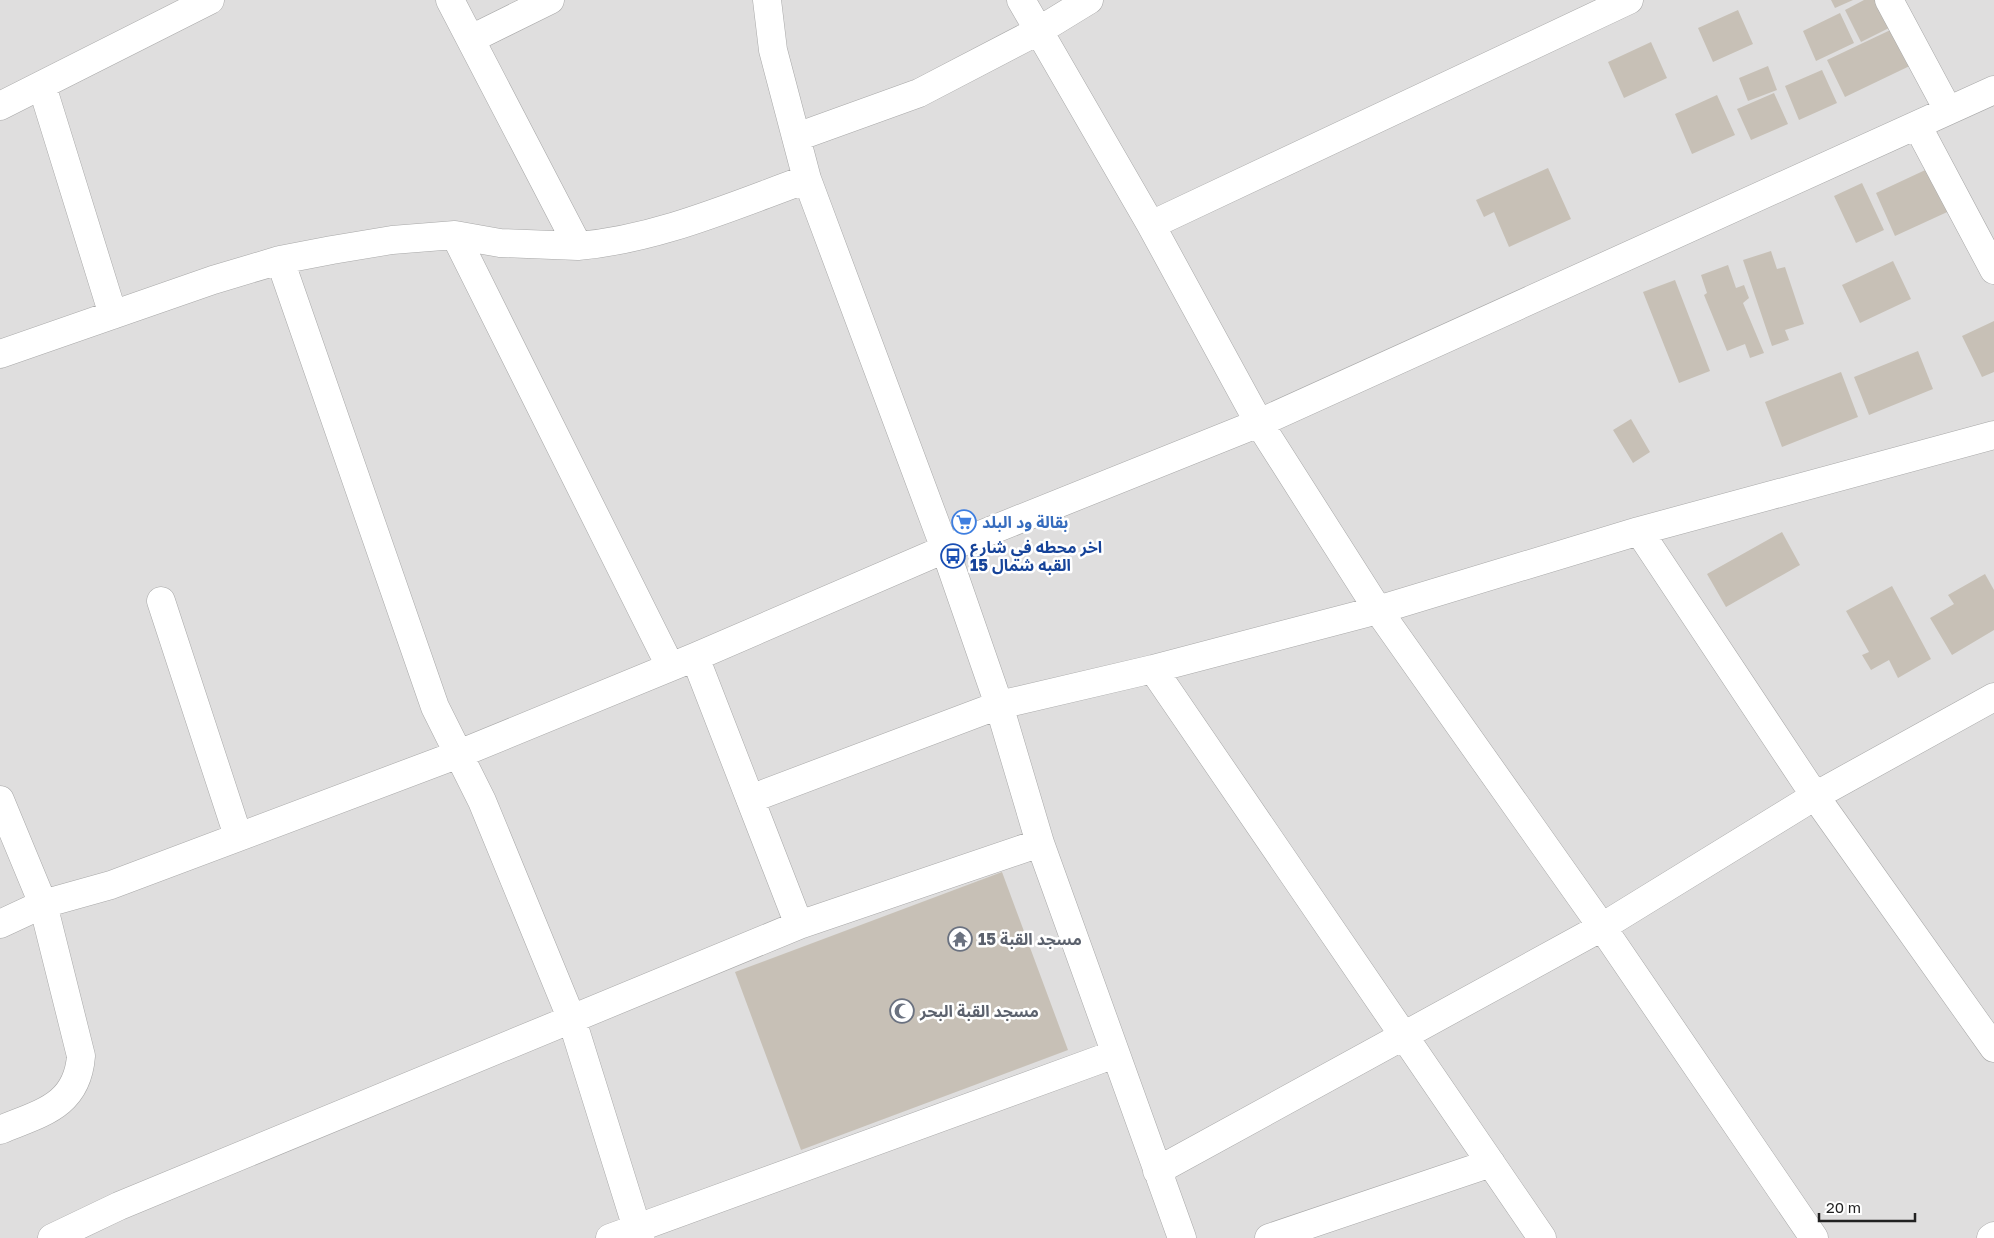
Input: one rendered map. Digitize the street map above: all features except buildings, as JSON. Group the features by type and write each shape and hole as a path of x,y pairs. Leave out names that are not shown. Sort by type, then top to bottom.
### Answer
{"street":[{"path":"0,106 210,0"},
{"path":"450,0 578,246"},
{"path":"470,39 550,0"},
{"path":"766,0 773,50 807,179 945,549 999,705 1040,843 1182,1238"},
{"path":"1020,0 1040,30 1151,225 1259,422 1378,610 1602,927 1814,1238"},
{"path":"797,137 919,93 1040,30 1089,0"},
{"path":"1889,0 1948,110"},
{"path":"1151,225 1614,3"},
{"path":"42,86 113,315"},
{"path":"0,924 43,904 111,885 459,754 945,549 1259,422 1994,90"},
{"path":"1917,125 1994,270"},
{"path":"0,354 169,295 280,260 392,240 455,235 500,243 578,246 610,243 662,230 807,179"},
{"path":"455,235 682,661 750,799 799,925"},
{"path":"280,260 435,707 482,801 572,1020 639,1233"},
{"path":"750,799 999,705 1154,670 1378,610 1639,530 1994,435"},
{"path":"1639,530 1815,796 1994,1048"},
{"path":"161,602 238,836"},
{"path":"1154,670 1542,1238"},
{"path":"1157,1171 1602,927 1815,796 1994,698"},
{"path":"0,800 43,904 81,1056 80,1069 75,1086 61,1101 38,1114 0,1130"},
{"path":"52,1238 119,1206 799,925 1040,843"},
{"path":"610,1238 639,1233 1115,1054"},
{"path":"1269,1238 1491,1163"}],"shaded area":[{"path":"0,0 1994,0 1994,1238 0,1238"}],"place":[{"name":"بقالة ود البلد","path":"964,522"},
{"name":"اخر محطه في شارع 15 القبه شمال","path":"953,556"},
{"name":"مسجد القبة 15","path":"960,939"},
{"name":"مسجد القبة البحر","path":"902,1011"}]}
